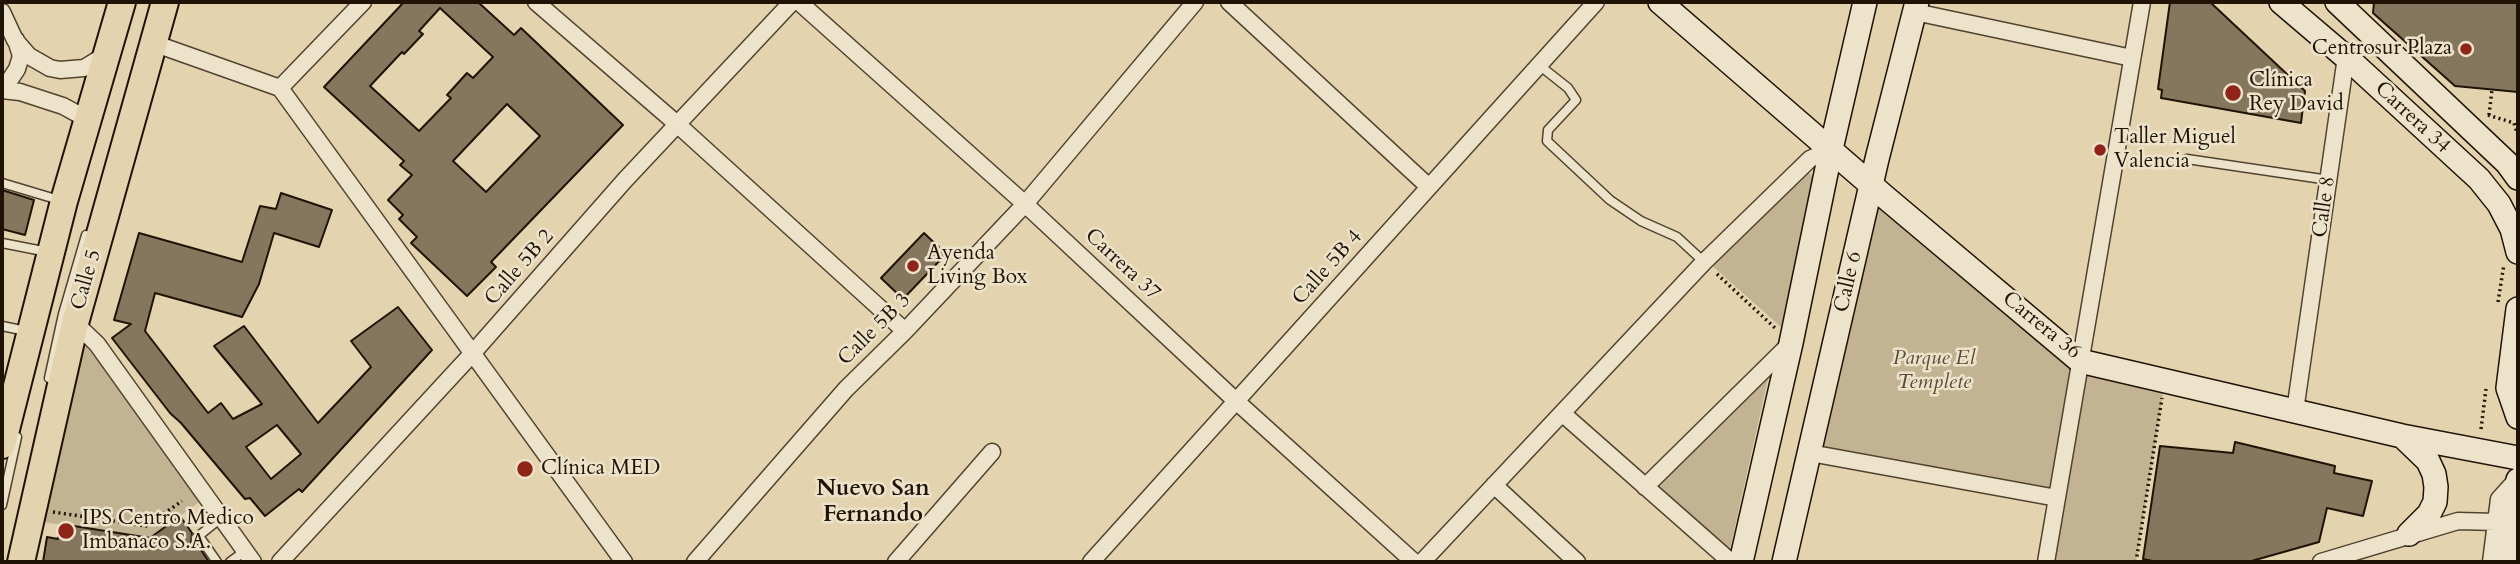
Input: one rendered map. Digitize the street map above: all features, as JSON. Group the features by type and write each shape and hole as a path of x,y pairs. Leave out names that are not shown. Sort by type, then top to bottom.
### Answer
{"main road":[{"name":"Calle 5","path":"2,445 37,323 64,201 122,2"},
{"name":"Calle 5","path":"21,562 75,323 164,2"},
{"name":"Carrera 36","path":"1660,2 2080,361 2402,436 2518,458"},
{"name":"Calle 6","path":"1741,562 1787,339 1864,2"},
{"name":"Carrera 34","path":"2281,2 2479,178 2499,204 2512,229 2511,258"},
{"name":"Carrera 34","path":"2345,6 2507,163 2518,178"},
{"name":"Calle 8","path":"2345,6 2346,57"},
{"name":"Calle 6","path":"1784,562 1871,184 1916,7"},
{"path":"2508,307 2508,388 2518,417"},
{"path":"2402,436 2428,461 2436,487 2435,502 2429,514 2409,534"},
{"path":"2508,562 2518,479"}],"street":[{"path":"280,88 363,2"},
{"path":"536,2 677,124 905,331"},
{"name":"Calle 5B 2","path":"280,562 471,355 677,124 792,2"},
{"name":"Carrera 37","path":"799,2 1024,204 1414,562"},
{"name":"Calle 5B 3","path":"695,562 846,390 1024,204 1195,2"},
{"path":"1229,2 1429,187"},
{"name":"Calle 5B 4","path":"1091,562 1596,2"},
{"path":"2046,562 2142,2"},
{"path":"1916,7 2132,58"},
{"path":"2,12 21,56 17,69 2,88"},
{"path":"16,40 29,56 50,68 60,70 83,68 107,54"},
{"path":"153,43 280,88 471,355 624,562"},
{"name":"Calle 8","path":"2295,411 2346,57"},
{"path":"2,88 63,106 87,119"},
{"path":"1422,562 1704,262 1810,159 1831,149"},
{"path":"75,323 97,344 249,557"},
{"path":"1645,487 1787,339"},
{"path":"1562,413 1731,562"},
{"path":"896,562 992,453"},
{"path":"1810,453 2057,498"},
{"path":"2491,562 2499,499 2518,479"},
{"path":"1494,485 1577,562"},
{"path":"2321,562 2458,521 2496,522"}],"lane":[{"path":"1539,65 1568,88 1576,100 1548,130 1547,141 1610,200 1641,221 1676,237 1704,262"},
{"path":"2187,159 2329,180"},
{"path":"2,183 64,201"},
{"path":"46,392 63,314 91,220"},
{"path":"2,243 51,253"},
{"path":"2,326 37,323 52,288"},
{"path":"2,505 20,424"},
{"path":"217,562 197,537 221,518"},
{"path":"230,562 249,557"}],"path":[{"path":"2489,115 2492,90"},
{"path":"2508,307 2511,258"},
{"path":"1704,262 1787,339"},
{"path":"2136,562 2165,381"},
{"path":"2481,429 2487,387"},
{"path":"44,511 146,526 182,501"}],"green space":[{"path":"1806,171 1815,177 1781,327 1708,262"},
{"name":"Parque El Templete","path":"1871,184 2080,361 2165,381 2136,562 2046,562 2056,499 1810,453"},
{"path":"75,323 206,497 150,538 30,520"},
{"path":"1768,379 1730,549 1649,487"}],"building":[{"path":"404,2 478,2 514,35 521,28 623,125 491,262 496,267 467,296 411,243 417,237 399,219 403,215 388,200 412,175 400,165 404,161 324,87","holes":["440,8 493,57 473,78 467,73 447,95 451,98 419,131 370,86 423,34 419,31","507,104 540,136 486,192 453,161"]},
{"path":"2170,2 2210,2 2305,91 2301,123 2161,98 2162,90 2158,89"},
{"name":"Centrosur Plaza","path":"2374,2 2518,2 2518,92 2455,86 2373,13"},
{"path":"2,190 34,200 25,235 2,229"},
{"path":"281,193 332,210 319,247 274,233 259,284 242,317 155,293 145,331 208,413 221,403 233,419 262,404 214,346 244,326 318,423 371,367 351,341 398,307 432,350 302,492 299,489 265,516 250,498 245,499 170,413 112,338 131,324 114,320 139,233 242,262 260,206 276,209","holes":["277,425 301,454 271,479 246,447"]},
{"name":"Ayenda Living Box","path":"924,233 946,254 903,299 881,278"},
{"path":"2235,442 2335,466 2334,473 2372,481 2363,516 2327,508 2319,542 2248,562 2157,562 2143,559 2160,446 2233,453"},
{"path":"180,516 192,533 191,542 197,544 209,562 43,562 47,537 58,539 61,524 150,538"}],"place":[{"name":"Centrosur Plaza","path":"2466,49"},
{"name":"Clínica Rey David","path":"2233,93"},
{"name":"Taller Miguel Valencia","path":"2100,150"},
{"name":"Ayenda Living Box","path":"913,266"},
{"name":"Clínica MED","path":"525,469"},
{"name":"IPS Centro Medico Imbanaco S.A.","path":"66,531"}],"district":[{"name":"Nuevo San Fernando","path":"873,503"}]}
